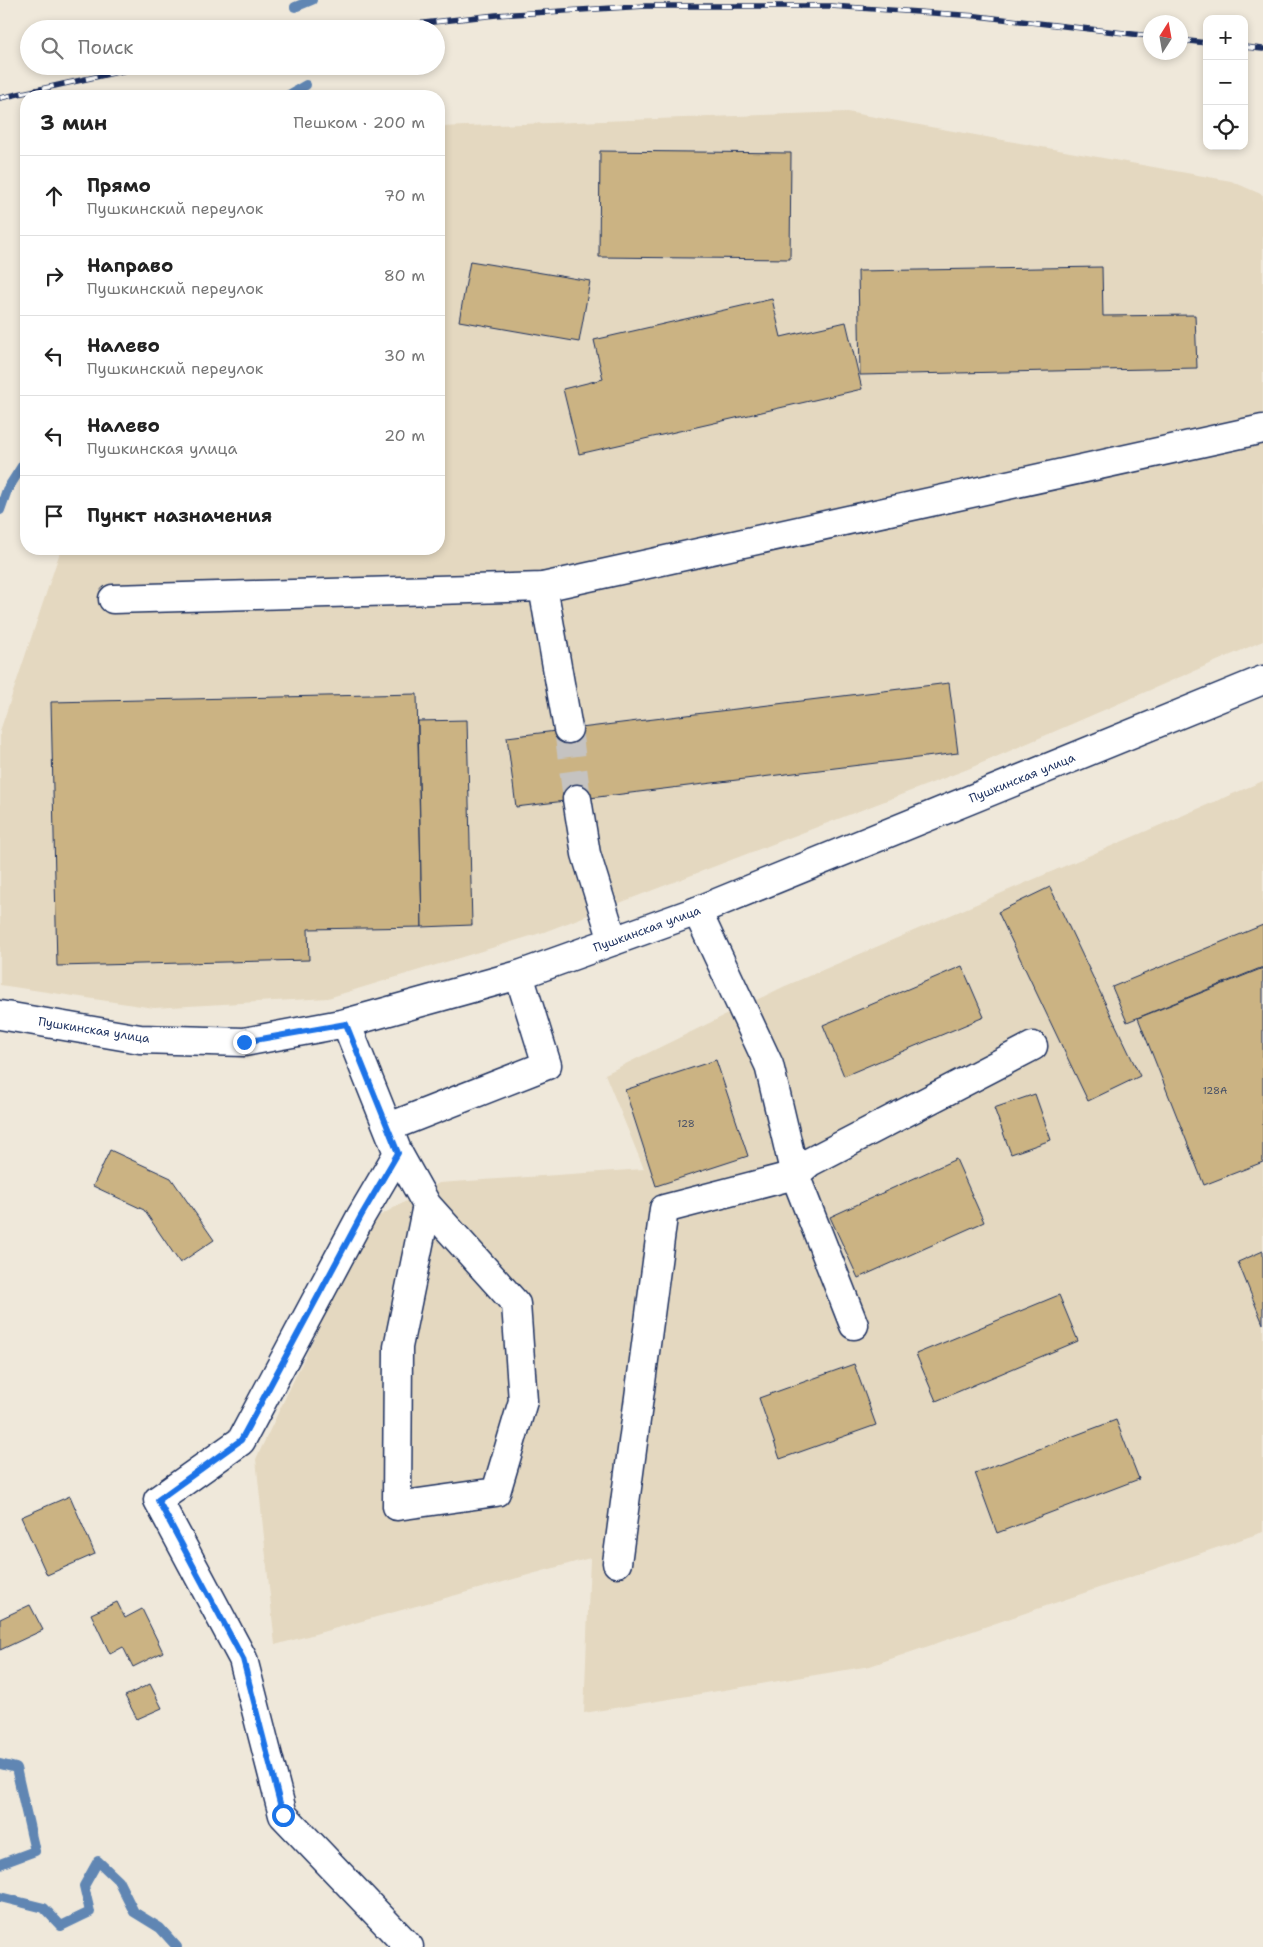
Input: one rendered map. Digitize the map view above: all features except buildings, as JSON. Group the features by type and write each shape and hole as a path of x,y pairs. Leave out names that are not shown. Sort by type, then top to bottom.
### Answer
{"street":[{"path":"113,599 543,587 1263,429"},
{"path":"543,587 568,729"},
{"name":"Пушкинская улица","path":"0,1015 140,1039 244,1042 346,1024 519,975 697,911 1263,680"},
{"path":"577,799 586,854 614,941"},
{"path":"697,911 769,1065 795,1174 854,1325"},
{"path":"389,1127 547,1065 519,975"},
{"path":"346,1024 398,1153 427,1205 516,1304 523,1400 496,1492 397,1506 398,1347 427,1205"},
{"path":"617,1563 664,1209 795,1174 810,1162 1033,1046"},
{"path":"398,1153 361,1216 241,1440 158,1500 243,1659 283,1815 409,1947"}],"shaded area":[{"path":"847,112 1231,181 1263,195 1263,641 968,769 544,932 328,998 154,1008 0,985 0,731 59,555 445,555 445,127"},
{"path":"1263,781 1263,1532 870,1666 584,1713 590,1558 275,1645 256,1459 370,1221 439,1183 644,1169 605,1074 783,987"}],"waterway":[{"path":"295,7 312,0"},
{"path":"297,90 306,85"},
{"path":"0,510 7,490 20,469"},
{"path":"0,1764 16,1768 35,1851 0,1864"},
{"path":"0,1897 44,1908 61,1926 90,1912 84,1886 98,1861 118,1880 134,1912 160,1928 177,1947"}],"tunnel":[{"path":"568,729 577,799"}],"railway":[{"path":"445,21 496,15 646,6 831,6 977,16 1143,35"},
{"path":"1188,41 1203,43"},
{"path":"1248,47 1263,49"},
{"path":"36,90 104,75"},
{"path":"0,98 20,94"}],"route":[{"path":"244,1042 346,1024 398,1153 361,1216 241,1440 158,1500 243,1659 283,1815"}]}
